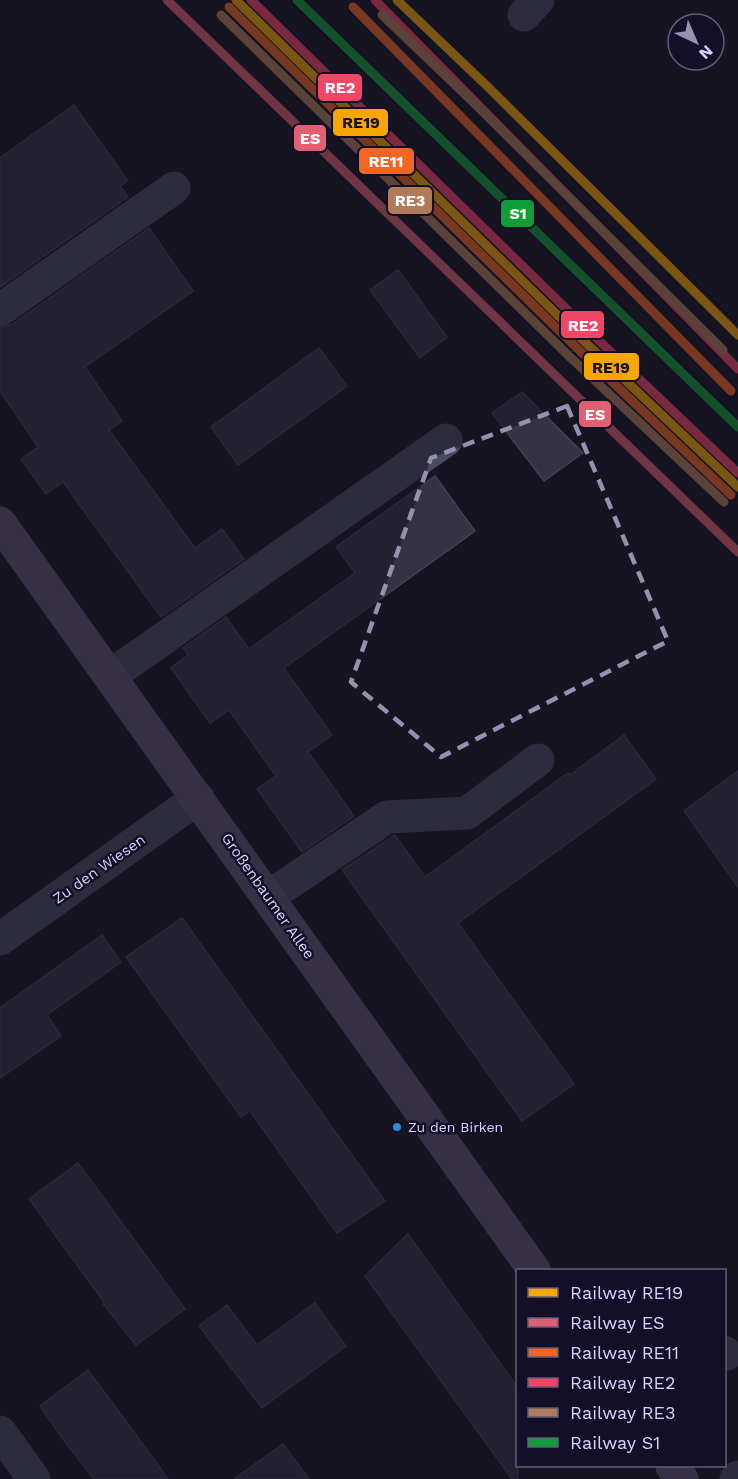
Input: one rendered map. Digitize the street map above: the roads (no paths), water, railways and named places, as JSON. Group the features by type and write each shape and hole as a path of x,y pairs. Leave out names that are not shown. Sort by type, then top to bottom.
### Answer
{"main road":[{"name":"Großenbaumer Allee","path":"0,523 533,1269"},
{"path":"673,1467 682,1479"}],"street":[{"path":"0,310 174,189"},
{"path":"110,676 446,440"},
{"path":"268,897 387,817 466,813 538,760"},
{"name":"Zu den Wiesen","path":"0,939 198,798"},
{"path":"0,1432 34,1479"}],"rail line":[{"name":"ES","path":"167,0 738,552"},
{"name":"RE19","path":"236,0 586,343 738,487"},
{"name":"RE2","path":"251,0 593,335 738,473"},
{"name":"S1","path":"297,0 738,427"},
{"name":"RE2","path":"375,0 738,369"},
{"name":"RE19","path":"397,0 738,335"},
{"name":"RE11","path":"229,7 579,350 731,495"},
{"name":"RE11","path":"353,7 731,391"},
{"name":"RE3","path":"221,15 571,358 724,502"},
{"name":"RE3","path":"382,15 723,350"}],"place":[{"name":"Zu den Birken","path":"397,1127"}]}
